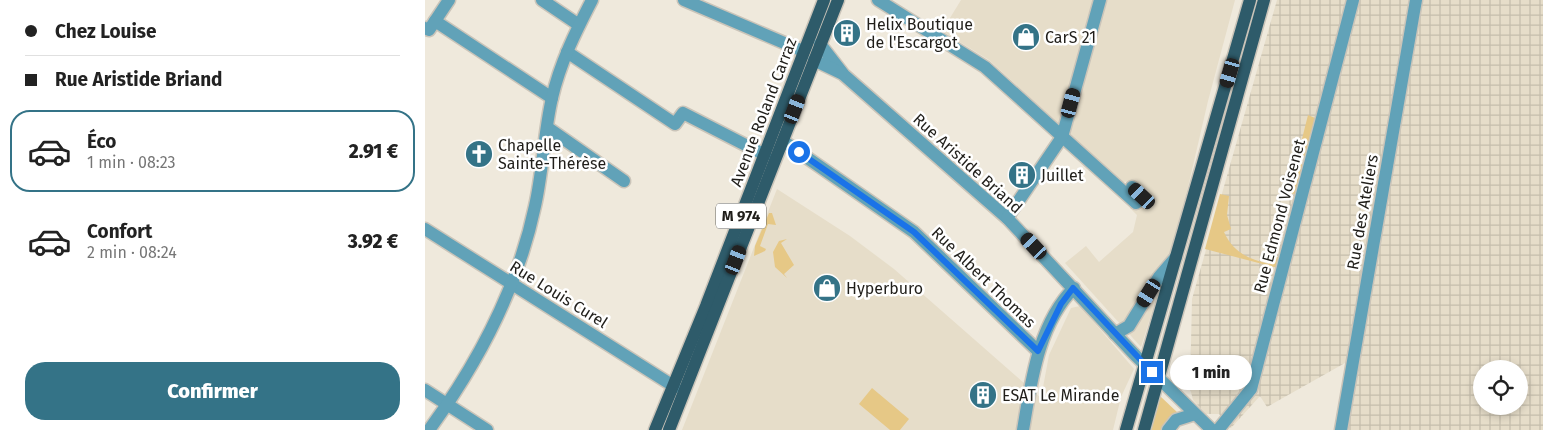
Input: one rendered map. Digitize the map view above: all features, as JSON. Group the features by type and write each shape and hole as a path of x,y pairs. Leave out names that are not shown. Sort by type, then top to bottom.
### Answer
{"main road":[{"name":"Avenue Roland Carraz","path":"655,430 675,387 824,0"},
{"name":"Avenue Roland Carraz","path":"669,430 838,0"},
{"path":"1126,430 1250,0"},
{"path":"1145,430 1264,0"},
{"path":"813,28 814,60"}],"street":[{"path":"449,0 430,26 552,98"},
{"path":"542,0 579,25"},
{"path":"429,430 448,405 484,344 523,253 535,207 552,98 567,52 592,0"},
{"path":"685,0 803,51"},
{"path":"878,0 985,67 1136,203 1142,196 1132,186"},
{"path":"1007,218 1062,138 1100,0"},
{"name":"Rue Edmond Voisenet","path":"1218,430 1251,389 1353,0"},
{"name":"Rue des Ateliers","path":"1341,430 1416,0"},
{"name":"Rue Aristide Briand","path":"821,44 844,75 1007,218 1144,364 1212,430"},
{"path":"567,52 675,124 683,113 765,155"},
{"name":"Rue Aristide Briand","path":"814,60 844,75"},
{"path":"548,128 624,181"},
{"name":"Rue Albert Thomas","path":"783,141 914,232 1038,351"},
{"name":"Rue Louis Curel","path":"425,229 675,387"},
{"path":"1115,334 1129,326 1159,277 1176,257"},
{"path":"1023,430 1038,351 1061,304 1073,288"},
{"path":"425,390 487,430"},
{"path":"1168,430 1176,420 1195,414"}],"shaded area":[{"path":"961,0 1235,0 1208,101 1178,230 1141,347 1065,263 1086,246 1099,262 1133,232 1137,215 1130,208 1149,191 1135,181 1122,182 989,60 942,31"},
{"path":"1277,0 1543,0 1543,430 1345,430 1357,366 1345,363 1267,407 1260,396 1231,428 1219,414 1206,414 1193,400 1190,388 1192,299"},
{"path":"1308,115 1315,118 1305,156 1298,155"},
{"path":"1298,162 1303,165 1295,194 1290,193"},
{"path":"777,189 850,236 894,269 1041,398 1049,355 1071,308 1080,306 1134,369 1121,397 1113,430 682,430"},
{"path":"1220,194 1229,196 1227,215 1231,229 1224,232 1232,245 1242,254 1269,264 1273,257 1279,257 1278,268 1205,249"},
{"path":"769,213 772,213 776,225 768,224 760,246 766,249 754,256 755,246"},
{"path":"787,239 781,243 794,265 784,274 787,278 775,267 773,252 779,241"},
{"path":"872,388 909,419 900,430 890,430 859,404"},
{"path":"1160,396 1178,413 1164,430 1151,430"}],"place":[{"name":"Helix Boutique de l'Escargot","path":"847,33"},
{"name":"CarS 21","path":"1026,37"},
{"name":"Chapelle Sainte-Thérèse","path":"479,154"},
{"name":"Juillet","path":"1022,175"},
{"name":"Hyperburo","path":"827,288"},
{"name":"ESAT Le Mirande","path":"983,395"}],"route":[{"path":"799,152 914,232 1038,351 1061,304 1073,288 1152,372"}]}
